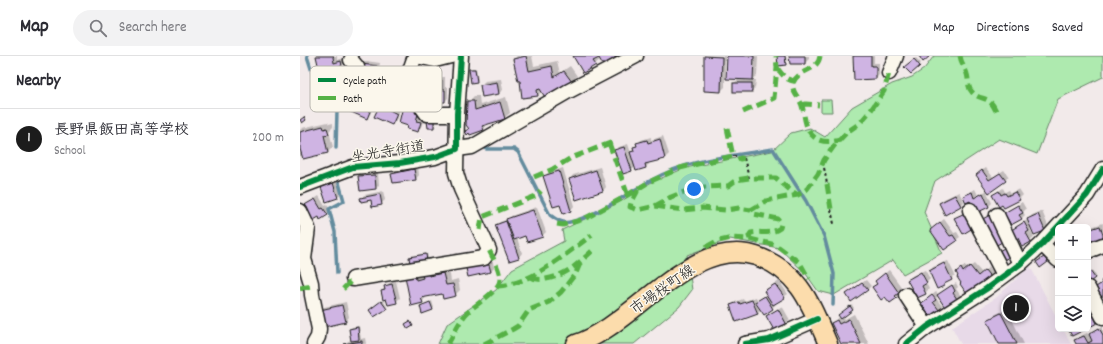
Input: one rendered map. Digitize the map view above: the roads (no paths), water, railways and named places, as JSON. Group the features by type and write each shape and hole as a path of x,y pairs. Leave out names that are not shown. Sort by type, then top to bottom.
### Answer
{"main road":[{"name":"市場桜町線","path":"576,344 584,342 613,324 681,272 707,259 725,253 742,253 752,255 773,263 784,270 802,289 828,344"}],"street":[{"path":"412,66 416,56 435,60 451,56"},
{"path":"353,279 484,258 489,250 456,173 457,114 461,56"},
{"name":"坐光寺街道","path":"300,187 353,167 400,163 472,147 567,92 636,56"},
{"path":"889,73 896,56"},
{"path":"351,60 355,66"},
{"path":"426,112 427,114 457,114"},
{"path":"906,344 927,327 986,289 1020,264 1042,244 1087,195 1103,169"},
{"path":"1087,195 1103,190"},
{"path":"970,210 1004,275"},
{"path":"300,211 308,228 304,260 312,283 312,295 319,329 318,337 314,344"},
{"path":"997,215 1020,264"},
{"path":"1042,244 1055,257"},
{"path":"1091,249 1103,245"},
{"path":"1091,294 1103,317"},
{"path":"906,295 927,327"},
{"path":"745,344 769,340 817,319"}],"waterway":[{"path":"307,56 310,66"},
{"path":"336,148 337,112"},
{"path":"486,149 514,149 518,152 550,215 562,222 569,222 583,218 605,208 655,178 679,168 705,160 773,149 806,201 824,236 834,274 833,305"},
{"path":"337,273 335,232 329,209 344,201 339,183"}],"place":[{"name":"長野県飯田高等学校","path":"1016,308"}]}
